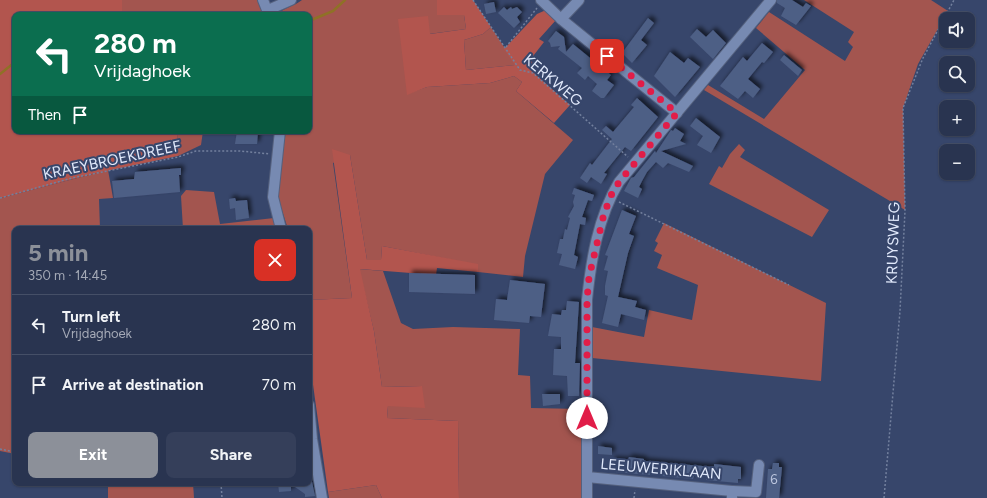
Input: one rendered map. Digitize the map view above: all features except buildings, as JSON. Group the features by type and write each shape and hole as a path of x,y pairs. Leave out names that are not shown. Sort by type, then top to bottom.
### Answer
{"street":[{"path":"262,0 268,12"},
{"path":"270,12 290,0"},
{"path":"561,18 579,0"},
{"path":"586,498 588,285 603,218 610,197 619,182 771,0"},
{"path":"542,1 677,113"},
{"path":"280,134 273,197 280,226"},
{"path":"312,444 322,498"},
{"name":"LEEUWERIKLAAN","path":"587,477 732,494 756,492 759,465"}],"path":[{"name":"KERKWEG","path":"473,0 520,70 533,73 537,76 635,163"},
{"name":"KRUYSWEG","path":"884,498 900,311 905,211 903,108 922,58 954,0"},
{"path":"506,47 542,1"},
{"name":"KRAEYBROEKDREEF","path":"0,198 72,178 178,157 196,151 240,151 278,155"},
{"path":"610,197 789,285"},
{"path":"0,449 12,451"},
{"path":"221,486 222,498"}],"shaded area":[{"path":"0,0 122,0 122,12 12,12 12,134 177,134 178,156 92,174 0,198"},
{"path":"122,0 259,0 265,12 122,12"},
{"path":"302,0 437,0 438,3 464,15 466,29 429,34 407,94 427,87 490,83 514,76 522,82 516,91 573,140 545,174 525,256 523,277 478,272 478,265 382,246 381,260 367,260 350,155 333,163 352,298 312,300 312,226 287,226 278,198 278,184 285,134 312,134 312,12 281,12"},
{"path":"437,0 473,0 491,27 483,34 464,40 466,70 515,65 504,49 537,14 546,10 556,20 539,39 544,42 530,60 537,67 535,74 570,105 554,123 516,91 522,82 514,76 490,83 427,87 407,95 398,19 428,16 430,34 466,29 464,15 437,15"},
{"path":"804,0 931,0 948,11 939,12 939,27 918,64 903,108 905,210 704,90 708,85 764,119 805,70 756,28 769,12 845,61 853,47 848,42 854,32"},
{"path":"491,27 516,65 466,70 464,40 483,34"},
{"path":"177,134 203,134 201,145 178,156"},
{"path":"739,144 745,150 740,157 829,210 812,237 709,184 719,166 722,168 730,154"},
{"path":"332,149 350,155 367,260 381,260 382,246 478,264 478,272 437,268 436,275 360,269 374,331 382,387 422,386 425,408 388,406 387,418 458,421 459,498 382,498 376,485 328,492 312,377 312,300 352,298"},
{"path":"108,170 113,198 99,199 100,226 12,226 12,453 0,451 0,198"},
{"path":"186,190 214,192 220,224 274,218 276,226 183,226 181,196"},
{"path":"664,223 826,303 821,381 592,358 592,327 644,337 649,310 692,320 698,285 657,268 662,255 654,251 658,243 655,241"},
{"path":"359,269 383,271 401,323 413,329 453,327 520,329 518,375 530,376 531,408 581,409 581,498 459,498 458,421 387,418 388,406 422,386 382,387 374,331"},
{"path":"376,485 382,498 329,498 328,492"},
{"path":"108,486 193,486 194,498 108,498"}],"waterway":[{"path":"312,20 333,11 345,0"},
{"path":"0,74 12,64"}],"route":[{"path":"587,418 587,300 589,277 603,218 610,197 619,182 677,113 607,56"}]}
